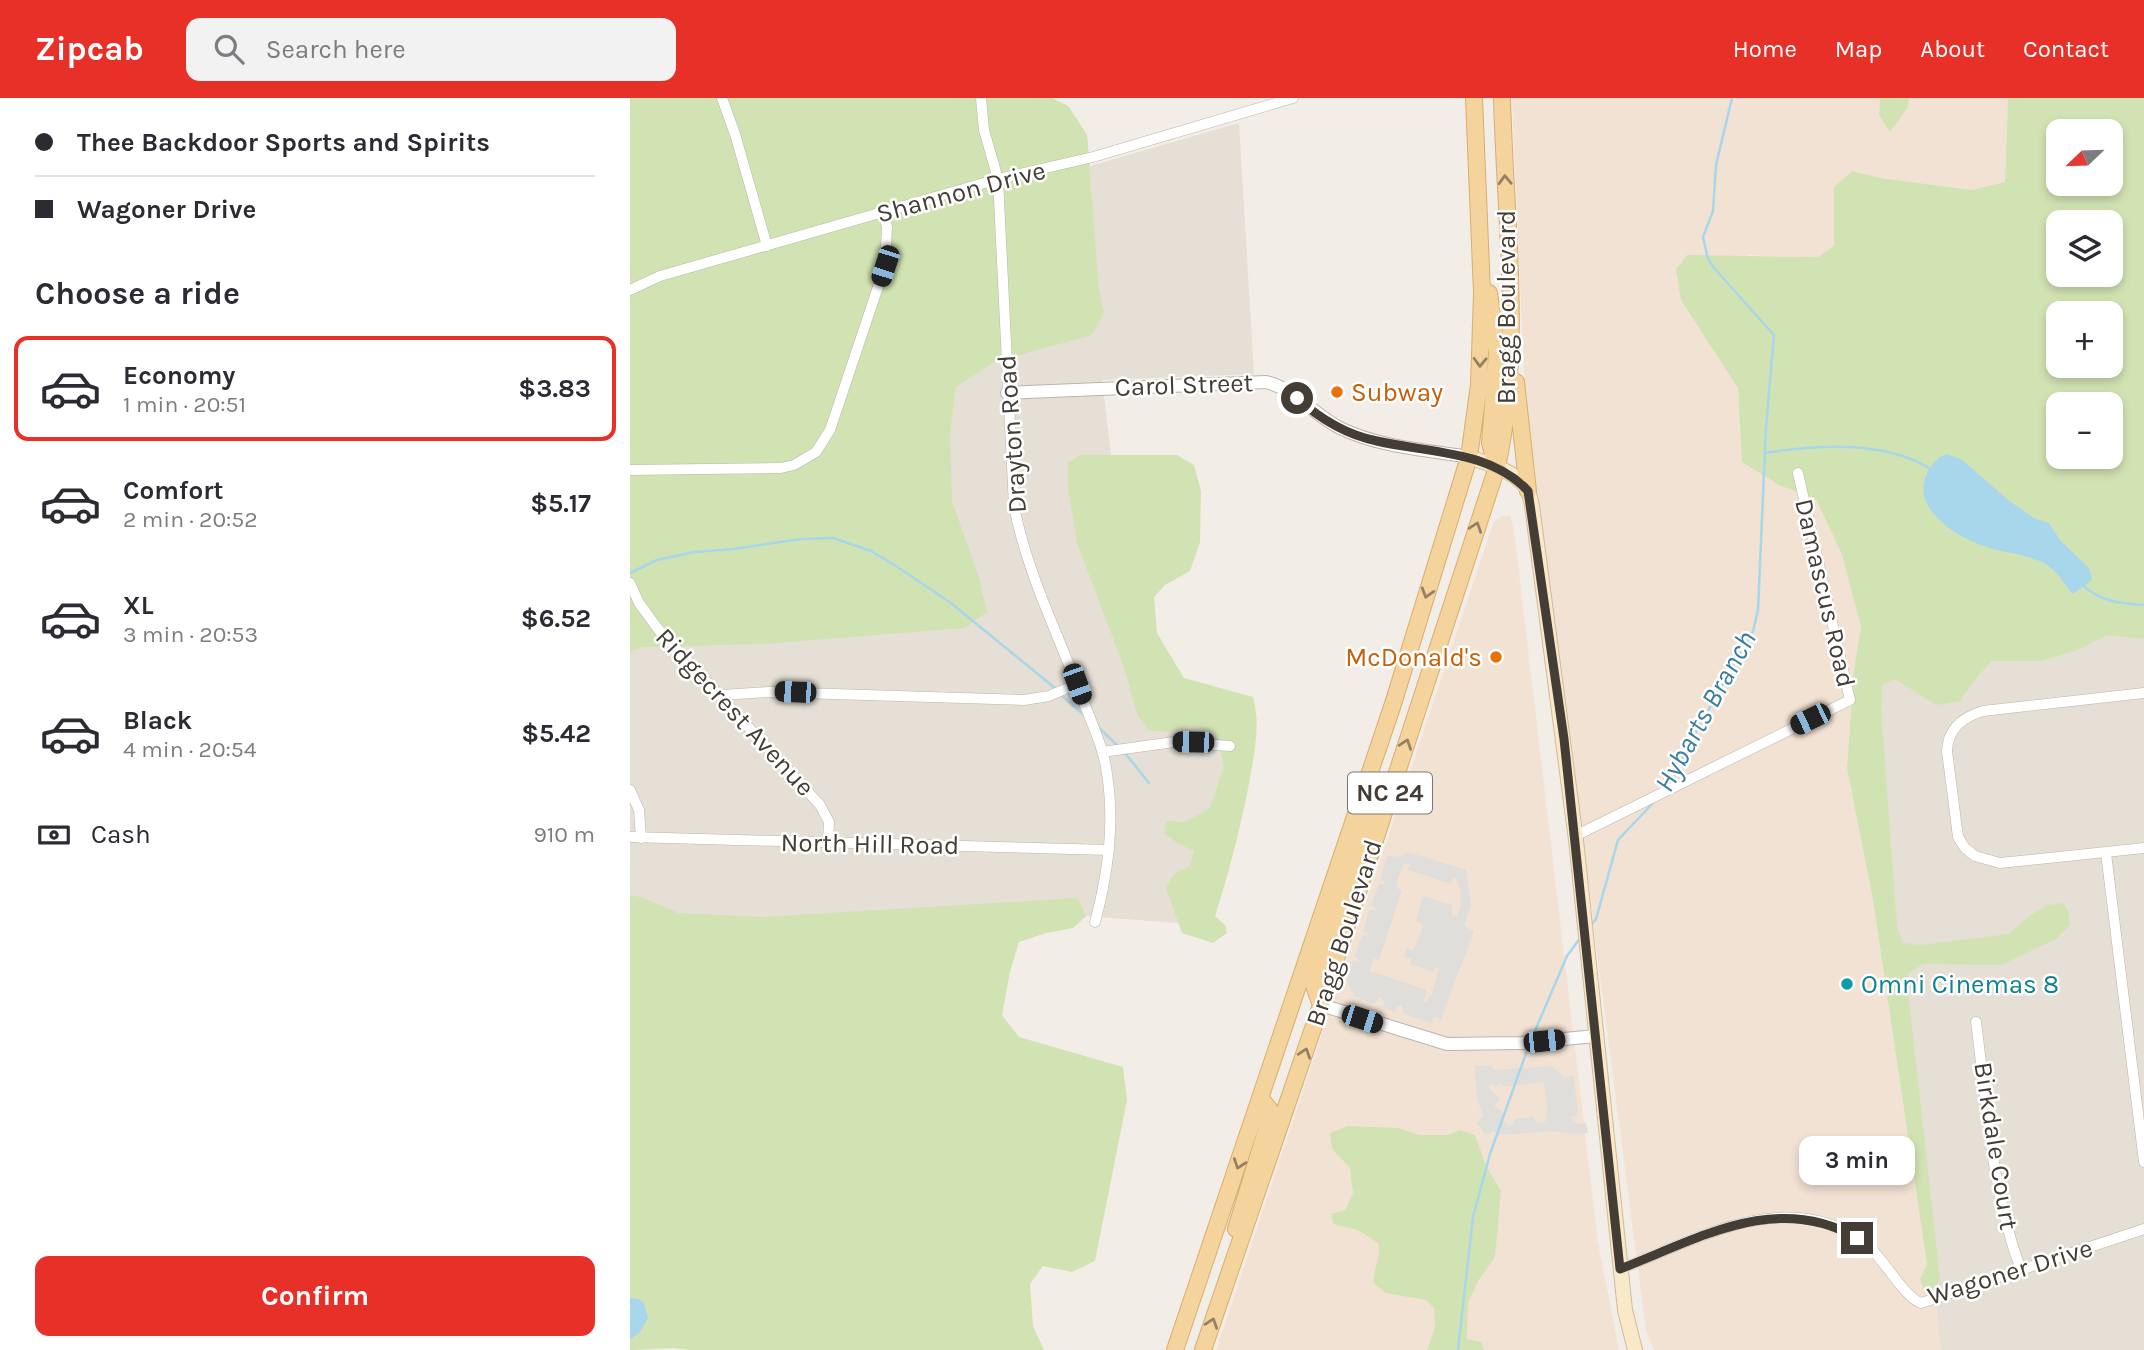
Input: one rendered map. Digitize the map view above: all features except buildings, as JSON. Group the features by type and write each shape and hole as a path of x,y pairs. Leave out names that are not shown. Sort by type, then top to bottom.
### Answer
{"main road":[{"name":"Bragg Boulevard","path":"1175,1350 1262,1099 1393,704 1469,457 1479,385 1482,293 1474,98"},
{"name":"Bragg Boulevard","path":"1203,1350 1321,1005 1497,467 1506,425 1511,335 1502,98"},
{"path":"1480,232 1497,353 1489,426 1490,443 1497,467"},
{"path":"1511,335 1528,491 1543,585 1575,836 1620,1269 1634,1350"},
{"path":"1469,457 1510,473 1528,491"},
{"path":"1321,1005 1312,983 1370,804 1366,782"},
{"path":"1239,1245 1236,1223 1269,1121 1270,1110 1262,1099"}],"street":[{"path":"722,98 767,246"},
{"name":"Drayton Road","path":"981,98 984,130 998,179 1012,481 1018,526 1102,752 1110,798 1109,850 1095,922"},
{"name":"Shannon Drive","path":"630,290 660,276 998,179 1093,157 1293,98"},
{"path":"630,470 781,468 806,460 816,452 831,430 885,266 887,227 883,212"},
{"name":"Carol Street","path":"1007,393 1266,382 1284,388 1321,417 1356,435 1375,441 1469,457"},
{"name":"Damascus Road","path":"1575,836 1850,700 1798,473"},
{"name":"Ridgecrest Avenue","path":"630,583 650,619 824,810 828,822 828,843"},
{"path":"722,695 769,692 1024,700 1049,695 1077,684"},
{"path":"2144,693 1983,711 1960,722 1947,744 1958,837 1970,852 1987,861 2000,863 2144,848"},
{"path":"1102,752 1174,741 1230,746"},
{"path":"630,790 639,810 641,838"},
{"name":"North Hill Road","path":"630,837 1109,850"},
{"path":"2106,853 2144,1162"},
{"path":"1321,1005 1447,1044 1522,1044 1597,1036"},
{"name":"Birkdale Court","path":"1976,1022 1998,1194 2021,1270"},
{"name":"Wagoner Drive","path":"1620,1269 1737,1224 1775,1217 1808,1219 1845,1231 1868,1246 1882,1259 1910,1297 1921,1303 2144,1229"}],"shaded area":[{"path":"630,98 1068,106 1087,135 1090,166 1239,123 1254,374 1102,380 1111,455 1080,455 1129,686 1253,697 1178,923 1086,916 630,922"},
{"path":"1512,98 1880,98 1879,115 1908,107 1909,98 2008,98 2005,182 1972,190 1881,178 1852,171 1834,187 1834,246 1818,258 1747,255 1713,347 1738,388 1743,462 1779,485 1816,498 1842,555 1861,627 1854,670 1847,768 1873,900 1927,1266 1920,1279 1924,1291 1935,1288 1941,1350 1654,1350 1646,1331 1525,394"},
{"path":"1502,516 1510,516 1514,531 1598,1243 1619,1350 1216,1350 1494,521"},
{"path":"2144,622 2144,1350 1941,1350 1854,670"},
{"path":"1411,853 1466,870 1471,906 1464,926 1474,931 1441,1019 1434,1017 1431,1023 1404,1014 1402,1005 1397,1007 1395,1012 1383,1007 1381,997 1373,1004 1354,996 1347,979 1353,960 1361,962 1355,956 1362,936 1370,935 1363,931 1370,909 1378,911 1371,905 1379,884 1386,884 1380,879 1388,855 1398,857","holes":["1411,864 1408,870 1451,884 1453,878 1456,878 1461,892 1460,909 1455,917 1452,916 1452,905 1423,896 1416,921 1423,925 1414,950 1406,949 1404,956 1412,959 1410,964 1433,972 1435,967 1439,968 1432,994 1426,1002 1427,990 1370,971 1374,958 1379,960 1402,890 1396,888 1398,878 1403,865"]},
{"path":"1491,1065 1495,1070 1551,1066 1564,1077 1574,1076 1578,1115 1570,1118 1578,1124 1586,1123 1588,1133 1552,1131 1503,1135 1494,1131 1486,1135 1477,1123 1483,1116 1477,1099 1475,1066","holes":["1544,1082 1548,1112 1545,1112 1545,1122 1537,1123 1533,1117 1515,1119 1510,1126 1501,1119 1505,1114 1494,1105 1500,1099 1486,1084 1496,1087 1501,1083 1504,1087"]}],"green space":[{"path":"630,98 1052,98 1068,106 1087,135 1099,291 1104,312 1092,335 994,362 956,387 950,432 952,501 979,578 987,612 964,628 765,644 643,647 630,652"},
{"path":"1880,98 1909,98 1908,107 1890,132 1879,115"},
{"path":"2008,98 2144,98 2144,639 2107,635 2080,649 2042,661 1992,661 1960,701 1936,705 1895,679 1882,685 1881,710 1897,926 1903,943 1921,945 2009,934 2028,917 2048,905 2063,903 2068,910 2070,925 2056,939 2001,965 1923,964 1908,974 1940,1278 1935,1288 1924,1291 1920,1279 1927,1265 1873,900 1847,768 1854,670 1861,627 1842,555 1816,499 1779,485 1742,462 1738,388 1681,300 1676,269 1687,255 1818,257 1834,246 1834,187 1852,171 1881,178 1972,190 2005,182"},
{"path":"1080,455 1177,455 1194,465 1201,491 1200,542 1190,571 1165,585 1154,597 1157,633 1184,678 1253,697 1257,730 1246,801 1215,916 1225,925 1227,933 1213,943 1182,933 1166,888 1174,874 1190,866 1194,851 1164,833 1166,821 1185,822 1210,808 1224,766 1216,733 1191,726 1171,732 1148,730 1137,714 1123,665 1077,543 1068,488 1068,463"},
{"path":"630,895 644,898 678,913 763,917 1078,898 1086,916 1073,928 1019,942 1002,1015 1019,1037 1123,1067 1127,1100 1095,1261 1072,1272 1043,1266 1030,1284 1033,1326 1044,1350 630,1350"},
{"path":"1348,1126 1399,1128 1419,1135 1447,1135 1460,1130 1475,1135 1486,1166 1501,1191 1495,1257 1478,1281 1468,1303 1467,1339 1481,1342 1484,1350 1427,1350 1435,1327 1434,1308 1426,1300 1386,1293 1374,1284 1378,1243 1358,1230 1333,1224 1331,1214 1345,1210 1353,1193 1350,1168 1332,1149 1330,1133"}],"water":[{"path":"1946,454 1961,459 2008,500 2034,518 2049,523 2060,540 2089,568 2092,580 2073,594 2044,563 1977,543 1944,524 1928,505 1924,483 1931,466"},
{"path":"630,1298 644,1303 648,1318 640,1332 630,1340"}],"waterway":[{"name":"Hybarts Branch","path":"1670,785 1690,743 1753,631 1758,610 1766,427 1774,335 1714,268 1708,259 1703,237 1713,211 1716,165 1732,98"},
{"path":"1765,453 1828,447 1873,449 1914,460 1932,470"},
{"path":"630,573 657,560 694,552 801,539 833,538 871,551 951,603 1056,689"},
{"path":"2082,585 2111,601 2144,605"},
{"path":"1060,694 1084,715"},
{"path":"1097,726 1118,746"},
{"path":"1125,753 1149,783"},
{"name":"Hybarts Branch","path":"1589,927 1596,919 1618,840 1653,803"},
{"name":"Hybarts Branch","path":"1532,1038 1567,956 1581,937"},
{"name":"Hybarts Branch","path":"1458,1350 1473,1217 1490,1154 1528,1048"}],"place":[{"name":"Subway","path":"1337,392"},
{"name":"McDonald's","path":"1496,657"},
{"name":"Omni Cinemas 8","path":"1847,984"}],"route":[{"path":"1297,398 1321,417 1356,435 1375,441 1469,457 1510,473 1528,491 1564,739 1620,1269 1737,1224 1762,1218 1808,1219 1827,1224 1857,1238"}]}
